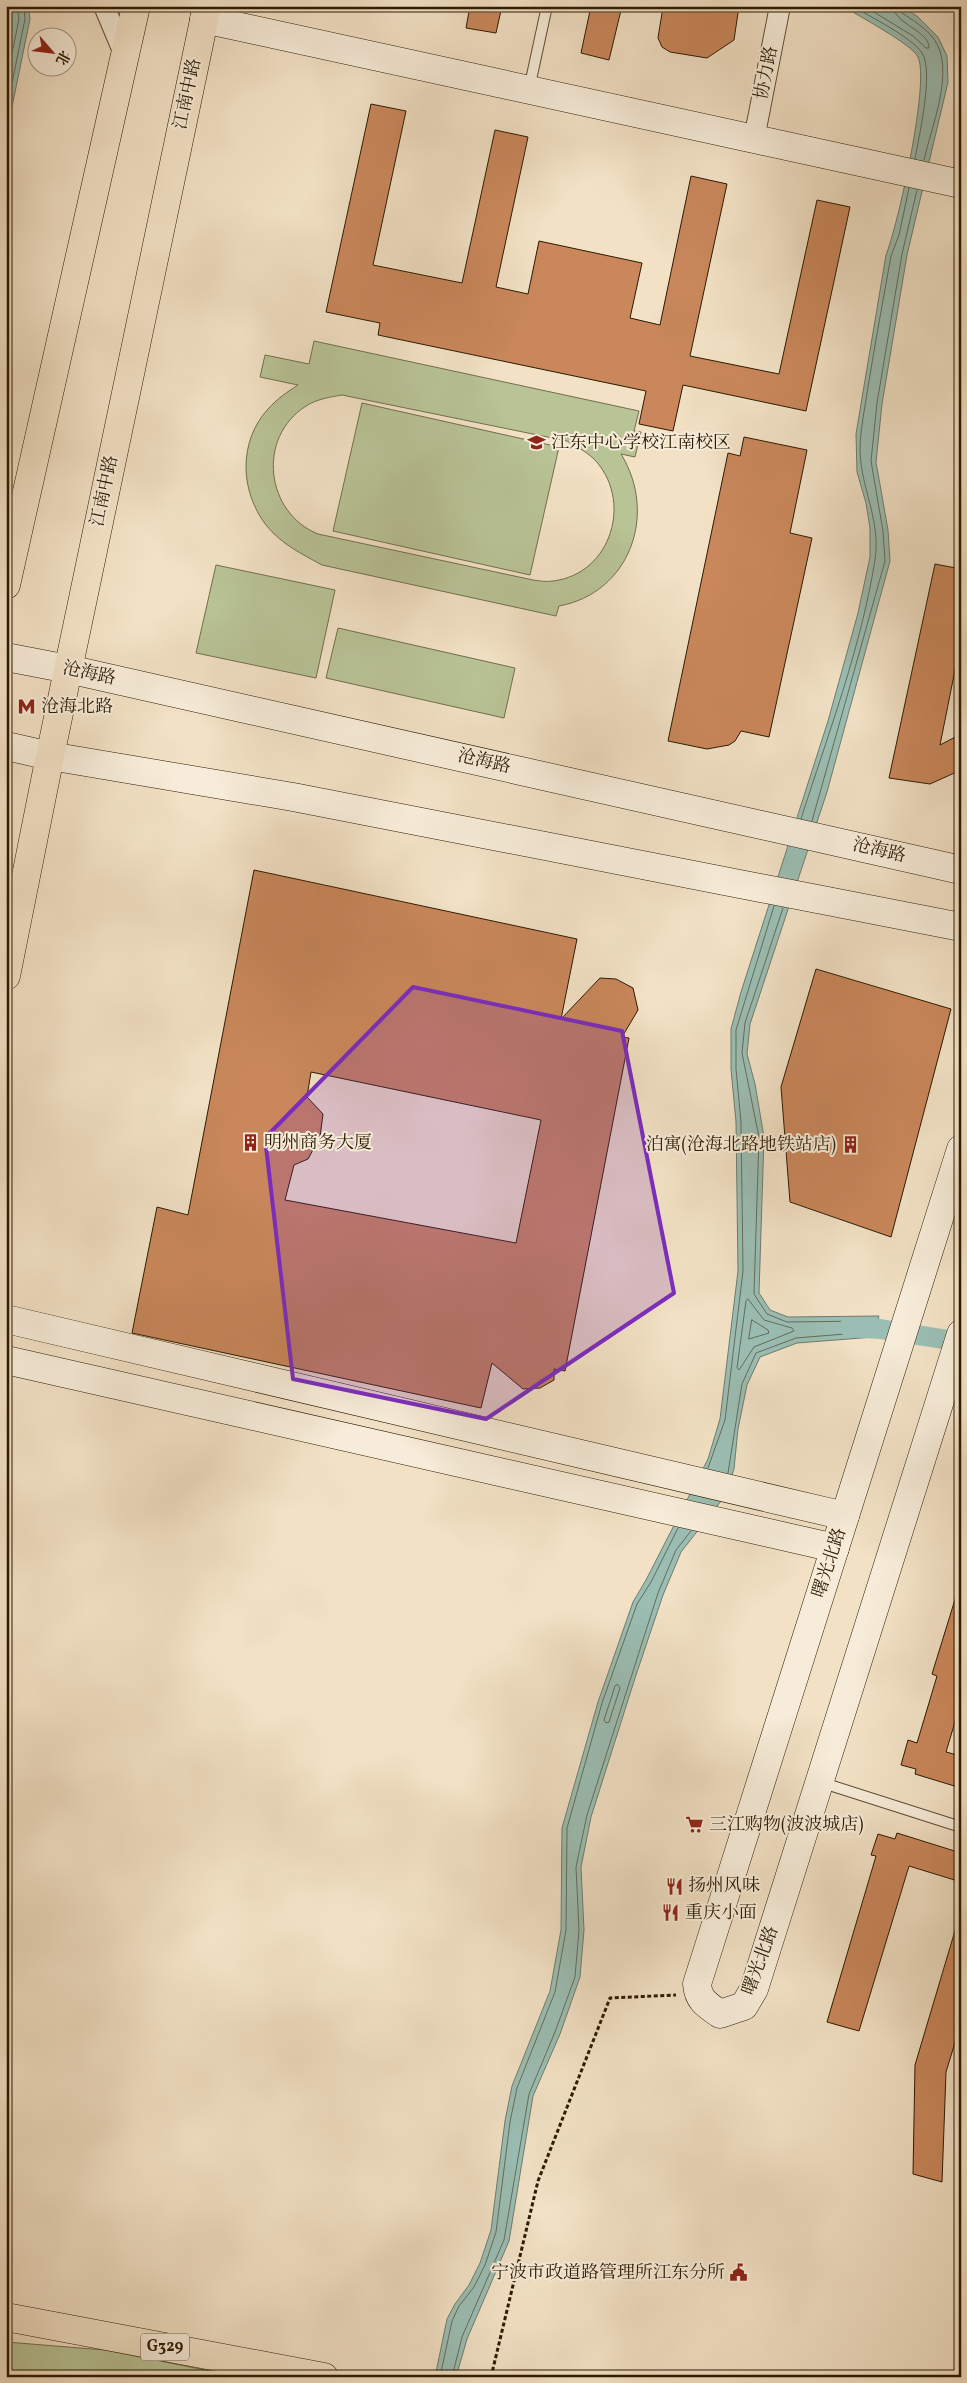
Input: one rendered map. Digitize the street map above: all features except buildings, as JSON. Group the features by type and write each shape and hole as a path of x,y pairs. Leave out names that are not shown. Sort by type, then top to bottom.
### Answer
{"main road":[{"path":"6,585 136,6"},
{"name":"江南中路","path":"6,976 205,13"},
{"name":"G329","path":"6,2317 324,2377"}],"street":[{"path":"104,6 125,56"},
{"name":"协力路","path":"754,139 780,6"},
{"path":"205,13 528,90 957,183"},
{"name":"沧海路","path":"6,657 68,669 961,870"},
{"path":"6,746 50,756 293,797 961,926"},
{"name":"曙光北路","path":"961,1149 703,1965 698,1984 698,1994 705,2004 720,2014 744,2006 754,1989 961,1334"},
{"path":"6,1319 845,1516"},
{"path":"6,1360 835,1548"}],"lane":[{"path":"528,90 548,6"},
{"path":"820,1781 961,1827"}],"path":[{"path":"491,2377 538,2181 610,1998 698,1994"}],"highlighted area":[{"path":"413,987 622,1031 674,1293 486,1419 293,1379 265,1138"}],"green space":[{"path":"314,341 639,411 634,431 641,432 635,457 621,454 632,477 637,501 636,525 630,548 620,568 604,585 584,598 559,606 556,616 322,565 292,548 272,532 257,512 247,482 247,451 251,436 258,422 268,409 298,385 260,377 265,355 309,364","holes":["342,395 567,441 593,458 605,475 612,494 614,513 610,532 602,550 590,565 573,575 551,581 533,580 318,534 301,524 287,510 278,493 274,474 274,455 279,437 290,420 310,404"]},
{"path":"362,403 559,447 530,575 333,531"},
{"path":"216,565 335,590 316,678 196,653"},
{"path":"338,628 515,668 504,718 326,678"},
{"path":"6,2342 105,2350 240,2377 6,2377"}],"water":[{"path":"6,6 28,6 30,19 6,136"},
{"path":"843,6 901,6 917,16 938,37 947,56 948,82 907,255 882,404 876,462 888,530 890,561 827,792 750,1024 747,1054 755,1084 764,1137 759,1293 770,1310 788,1317 879,1316 874,1337 797,1343 760,1357 747,1385 738,1429 734,1469 725,1496 681,1552 663,1595 591,1817 581,1867 584,1930 580,1977 560,2034 533,2096 509,2241 467,2339 456,2377 435,2377 447,2319 469,2285 480,2263 491,2230 505,2121 512,2086 550,1991 561,1930 562,1828 598,1702 633,1602 708,1459 720,1419 738,1271 736,1122 731,1069 731,1029 741,992 828,721 858,613 870,557 870,528 866,503 857,472 856,434 886,255 898,215 911,154 920,94 921,71 918,57 914,51"}],"waterway":[{"path":"849,1327 880,1329 961,1342"}],"place":[{"name":"江东中心学校江南校区","path":"537,443"},
{"name":"沧海北路","path":"27,707"},
{"name":"明州商务大厦","path":"250,1143"},
{"name":"泊寓(沧海北路地铁站店)","path":"850,1145"},
{"name":"三江购物(波波城店)","path":"695,1825"},
{"name":"扬州风味","path":"674,1886"},
{"name":"重庆小面","path":"671,1913"},
{"name":"宁波市政道路管理所江东分所","path":"739,2273"}]}
